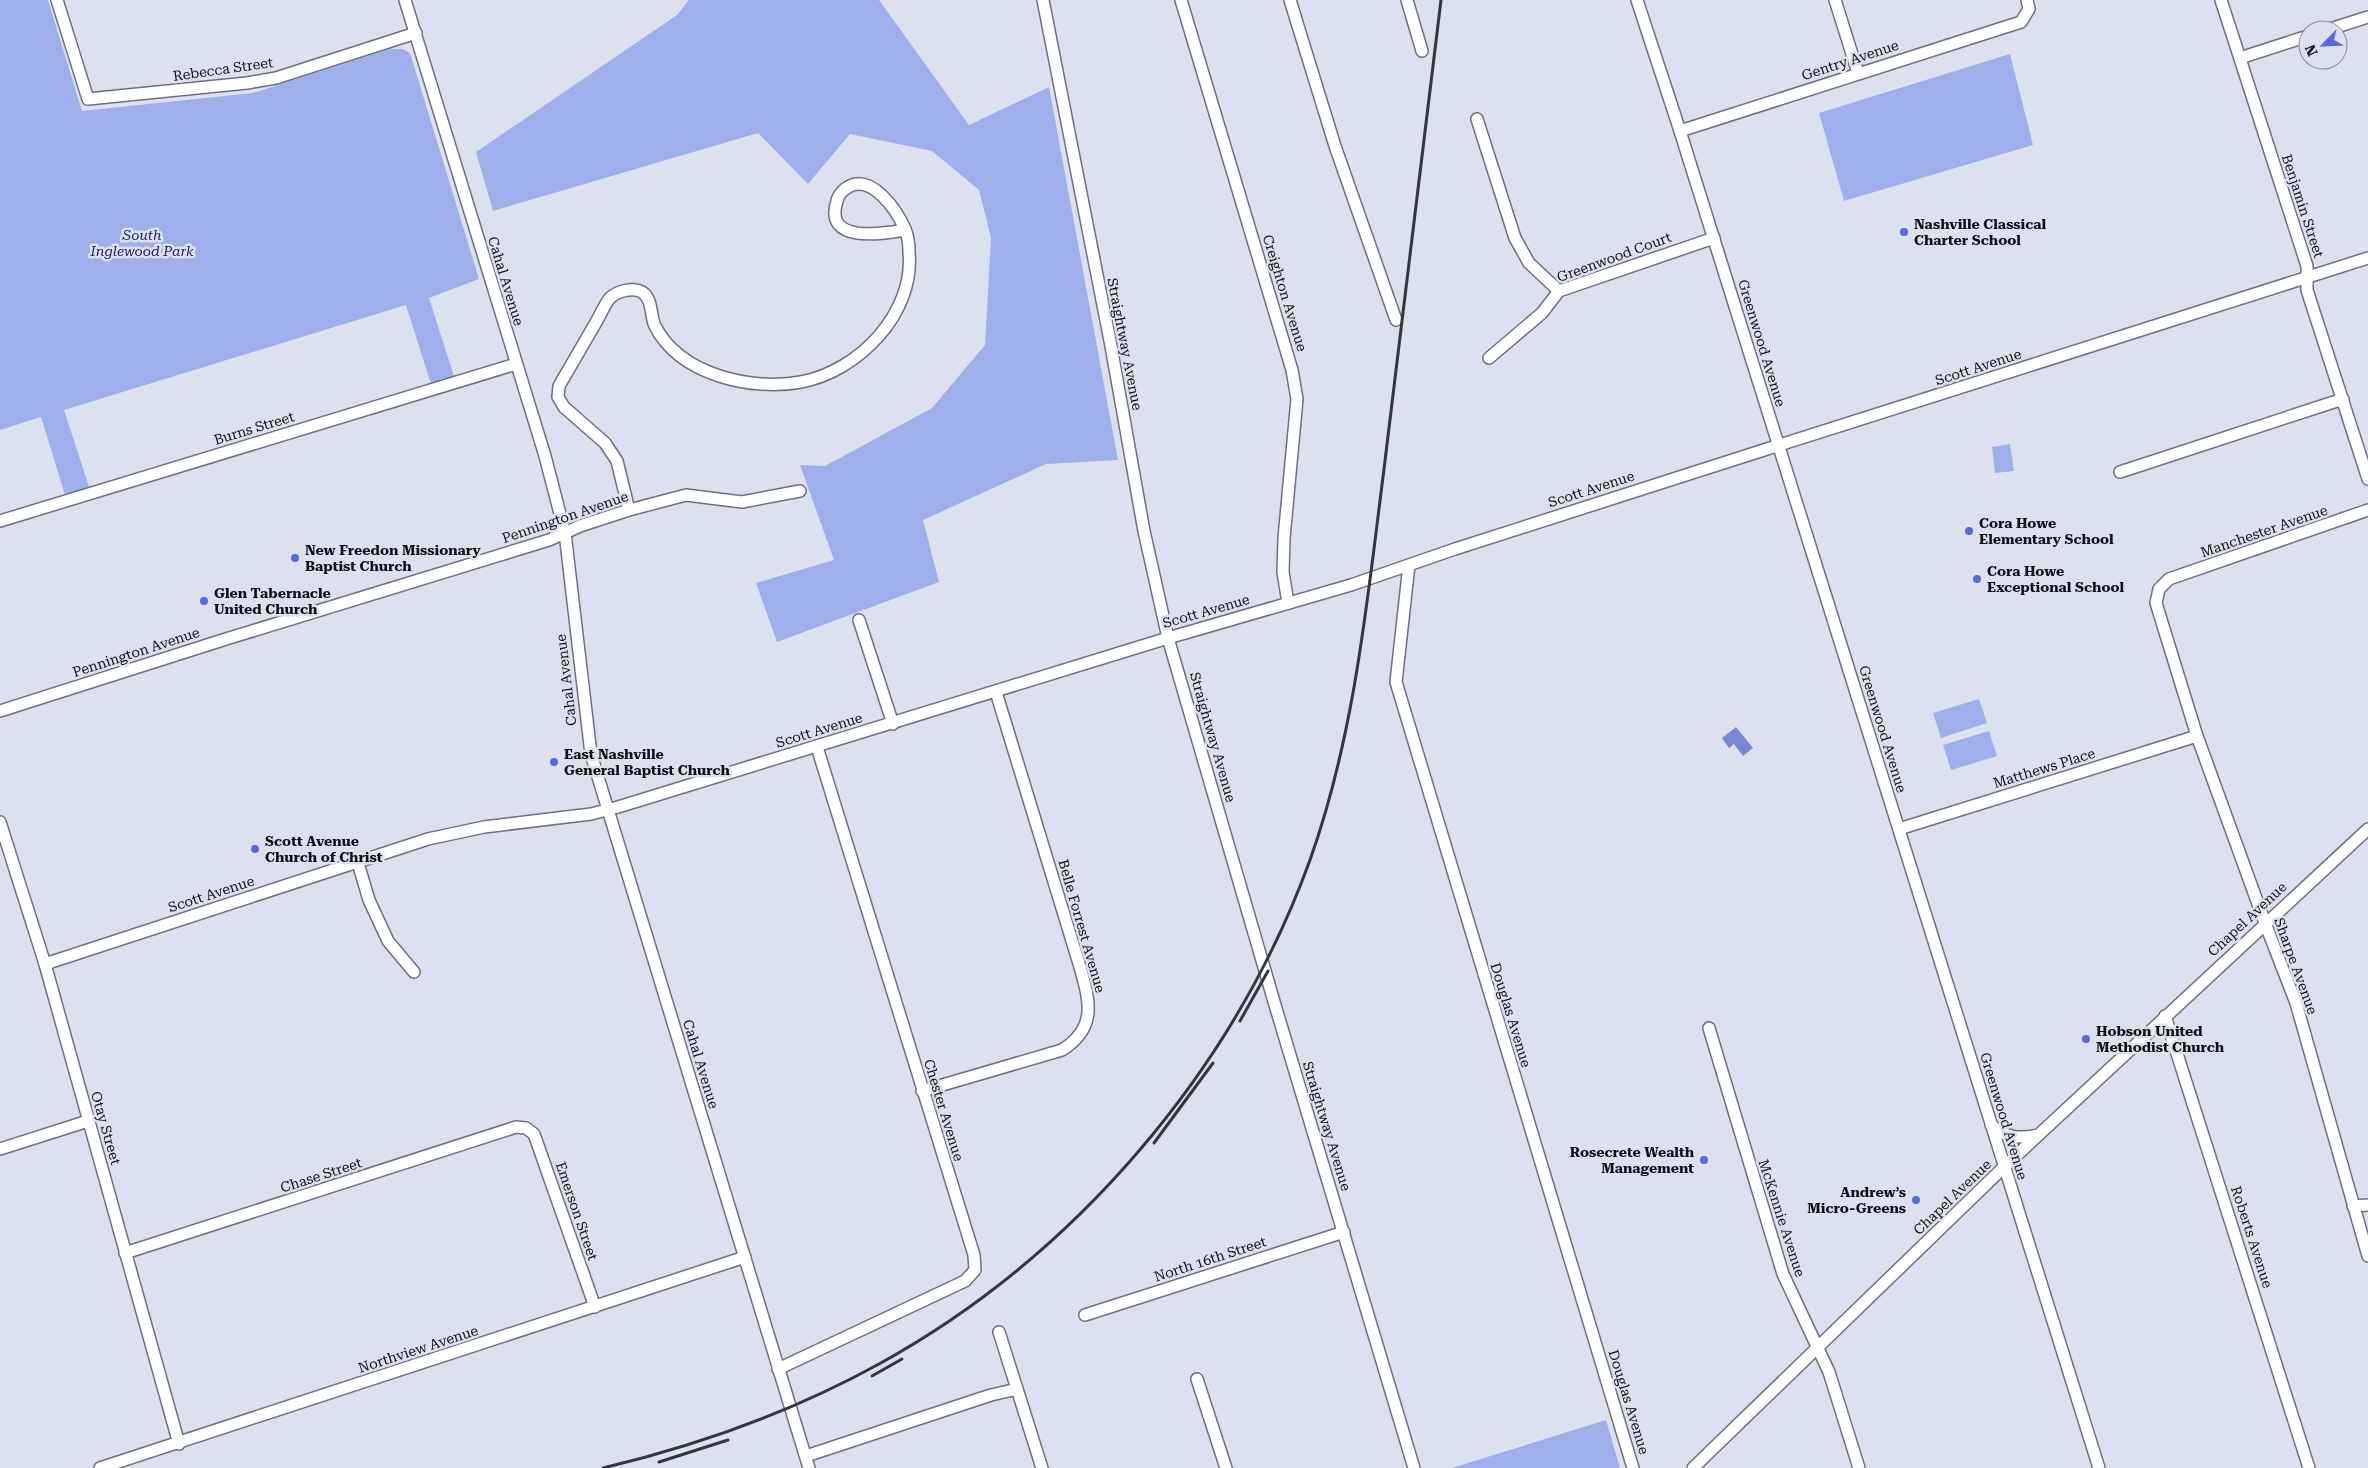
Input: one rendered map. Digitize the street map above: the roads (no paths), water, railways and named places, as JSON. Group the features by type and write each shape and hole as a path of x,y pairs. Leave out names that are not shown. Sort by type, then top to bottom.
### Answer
{"street":[{"name":"Rebecca Street","path":"57,0 88,99 247,83 276,78 416,33"},
{"name":"Cahal Avenue","path":"405,0 545,456 565,534 585,719 591,754 809,1468"},
{"name":"Straightway Avenue","path":"1042,0 1111,346 1144,531 1168,638 1275,1005 1414,1468"},
{"name":"Creighton Avenue","path":"1181,0 1292,370 1297,399 1284,538 1283,572 1288,602"},
{"path":"1290,0 1335,146 1391,311 1396,320"},
{"path":"1407,0 1422,51"},
{"name":"Greenwood Avenue","path":"1637,0 1714,238 2099,1468"},
{"path":"1834,0 1858,73"},
{"name":"Gentry Avenue","path":"1680,131 2021,22 2030,9 2027,0"},
{"name":"Benjamin Street","path":"2221,0 2307,266 2307,290 2368,479"},
{"path":"2348,24 2368,17"},
{"path":"2240,58 2298,39"},
{"path":"1477,119 1514,238 1529,262 1559,291"},
{"path":"629,510 618,461 605,443 564,407 558,397 559,386 610,297 630,289 642,292 649,299 654,325 664,340 684,358 710,372 733,381 757,385 782,386 810,380 855,358 886,327 900,304 907,285 910,262 905,230 892,207 879,193 866,185 854,183 845,189 837,199 835,211 838,222 844,230 860,234 880,234 905,230"},
{"name":"Greenwood Court","path":"1489,358 1542,313 1559,291 1714,238"},
{"name":"Scott Avenue","path":"45,964 428,839 484,827 607,810 893,724 1168,638 1346,586 1778,445 2368,258"},
{"name":"Burns Street","path":"0,522 516,364"},
{"path":"2120,472 2343,399"},
{"name":"Pennington Avenue","path":"0,711 565,534 629,510 686,495 742,502 800,491"},
{"name":"Manchester Avenue","path":"2169,579 2368,510"},
{"name":"Douglas Avenue","path":"1409,566 1396,682 1633,1468"},
{"name":"Sharpe Avenue","path":"2169,579 2159,589 2156,603 2197,736 2264,923 2296,1004 2368,1256"},
{"path":"860,620 893,724"},
{"name":"Belle Forrest Avenue","path":"922,1091 1062,1050 1076,1041 1085,1029 1088,1015 1088,995 996,692"},
{"name":"Matthews Place","path":"1899,829 2197,736"},
{"name":"Chester Avenue","path":"778,1369 966,1281 975,1270 974,1255 817,747"},
{"name":"Otay Street","path":"0,822 45,964 179,1444"},
{"name":"Chapel Avenue","path":"1693,1468 2004,1167 2264,923 2368,829"},
{"path":"358,863 369,900 388,941 414,972"},
{"name":"Roberts Avenue","path":"2165,1016 2309,1468"},
{"name":"McKennie Avenue","path":"1709,1028 1783,1274 1829,1372 1859,1468"},
{"path":"0,1149 88,1121"},
{"path":"1991,1125 2003,1134 2011,1137 2038,1136"},
{"name":"Chase Street","path":"125,1253 516,1127 526,1128"},
{"name":"Emerson Street","path":"526,1128 534,1134 594,1307"},
{"path":"2353,1206 2368,1205"},
{"name":"North 16th Street","path":"1085,1315 1344,1232"},
{"name":"Northview Avenue","path":"100,1468 179,1444 745,1257"},
{"path":"1000,1332 1042,1468"},
{"path":"1197,1379 1226,1468"},
{"path":"806,1456 991,1395 1018,1389"}],"railway":[{"path":"603,1468 710,1438 779,1412 879,1364 951,1320 1018,1269 1081,1212 1140,1150 1192,1083 1238,1012 1278,938 1310,860 1325,812 1349,716 1372,568 1441,0"},
{"path":"1240,1021 1268,971"},
{"path":"1154,1143 1213,1063"},
{"path":"872,1376 902,1359"},
{"path":"659,1462 728,1440"}],"place":[{"name":"Nashville Classical Charter School","path":"1904,232"},
{"name":"Cora Howe Elementary School","path":"1969,531"},
{"name":"New Freedon Missionary Baptist Church","path":"295,558"},
{"name":"Cora Howe Exceptional School","path":"1977,579"},
{"name":"Glen Tabernacle United Church","path":"204,601"},
{"name":"East Nashville General Baptist Church","path":"554,762"},
{"name":"Scott Avenue Church of Christ","path":"255,849"},
{"name":"Hobson United Methodist Church","path":"2086,1039"},
{"name":"Rosecrete Wealth Management","path":"1704,1160"},
{"name":"Andrew’s Micro-Greens","path":"1916,1200"}],"park label":[{"name":"South Inglewood Park","path":"142,244"}]}
